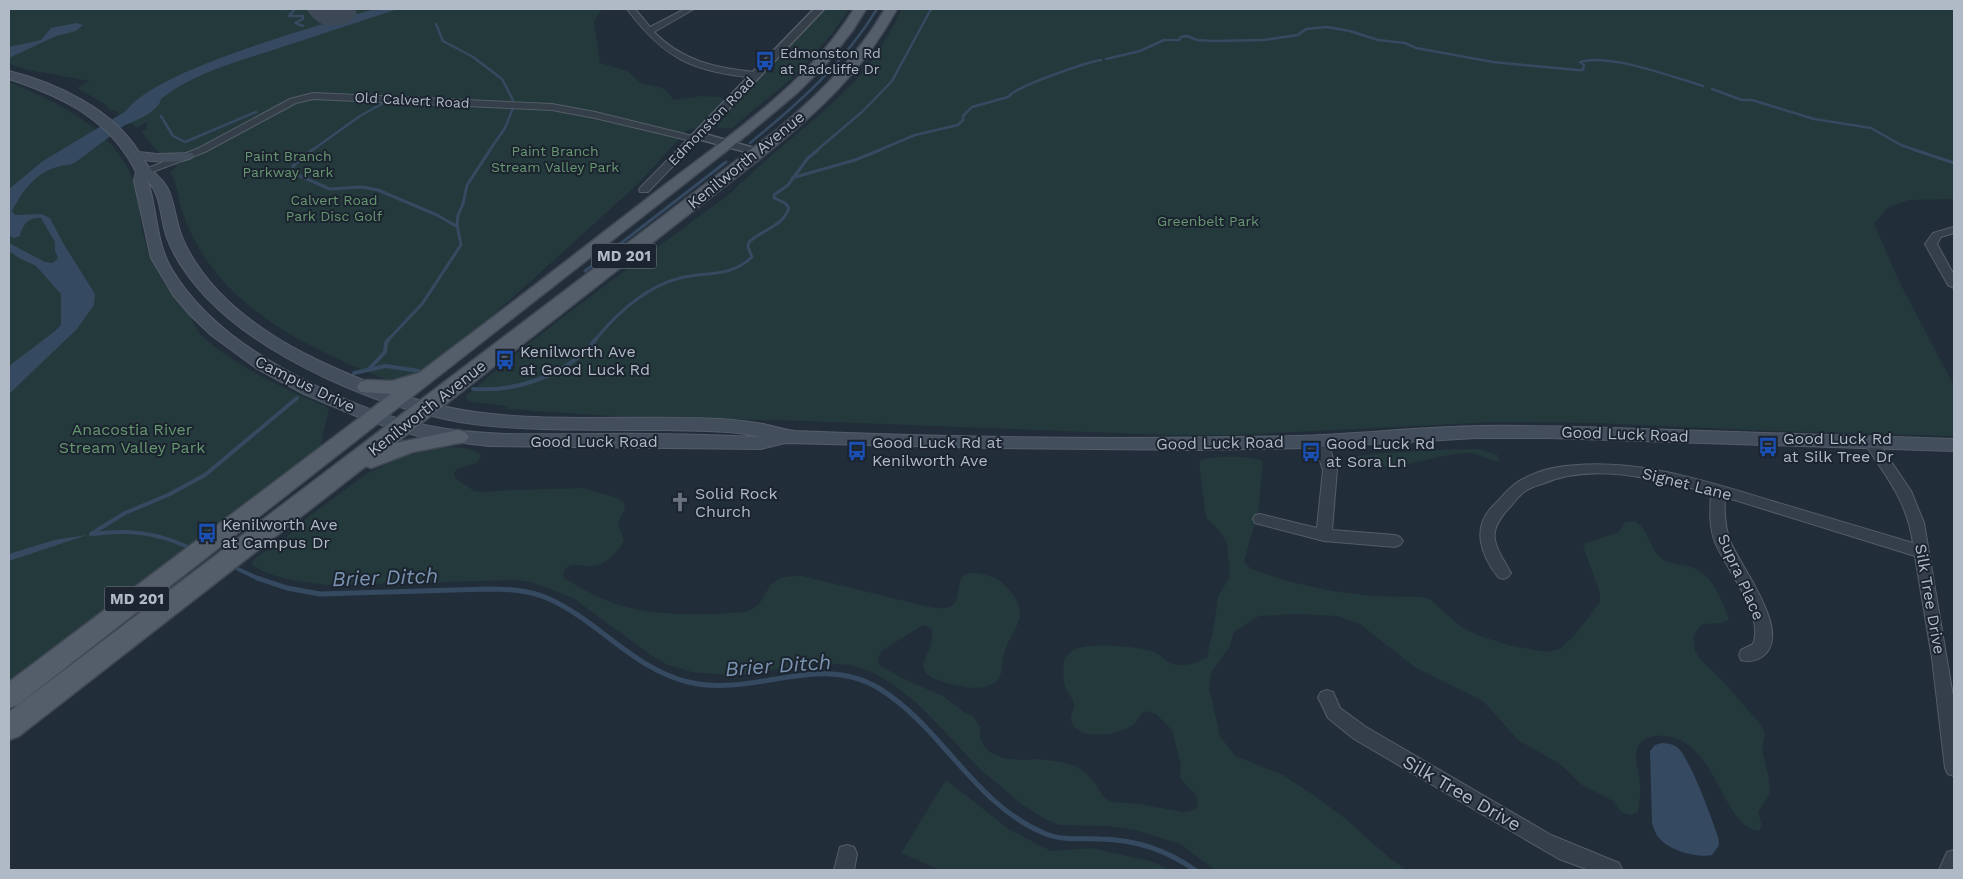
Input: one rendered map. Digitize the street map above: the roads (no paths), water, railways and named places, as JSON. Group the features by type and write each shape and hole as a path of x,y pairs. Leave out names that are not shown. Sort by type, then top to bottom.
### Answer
{"main road":[{"name":"Kenilworth Avenue","path":"9,697 400,400 726,145 788,94 814,69 848,29 860,9"},
{"name":"Kenilworth Avenue","path":"9,728 757,152 818,102 853,66 875,36 891,9"},
{"name":"Campus Drive","path":"9,75 54,93 99,119 124,140 143,172 141,181 161,264 175,288 194,311 227,341 263,366 304,388 403,426"},
{"path":"134,155 158,158 187,156"},
{"name":"Campus Drive","path":"143,172 152,175 158,182 173,236 196,275 215,296 253,328 315,365 400,400 426,408"},
{"path":"367,387 394,388 440,368"},
{"name":"Good Luck Road","path":"426,408 488,420 704,426 766,430 785,437"},
{"name":"Good Luck Road","path":"403,426 458,436 541,440 760,443 785,437 1144,444 1267,443 1476,432 1549,432 1954,445"},
{"path":"343,472 395,450 432,440 458,436"}],"street":[{"path":"631,9 666,49 687,62 716,71 755,75"},
{"path":"649,31 690,9"},
{"name":"Edmonston Road","path":"644,190 819,9"},
{"name":"Old Calvert Road","path":"143,172 211,146 293,101 306,97 322,96 552,107 694,139 698,143 712,146 726,145 757,152"},
{"path":"1953,282 1931,244 1933,237 1937,234 1954,230"},
{"path":"1320,440 1330,470 1324,535"},
{"name":"Silk Tree Drive","path":"1871,442 1894,473 1912,507 1922,552 1940,658 1954,768"},
{"name":"Signet Lane","path":"1503,573 1493,560 1487,545 1486,534 1489,524 1502,502 1523,486 1540,478 1572,470 1607,469 1665,476 1718,490 1922,552"},
{"name":"Supra Place","path":"1718,490 1717,517 1722,543 1755,604 1763,626 1764,641 1761,648 1747,656"},
{"path":"1260,519 1324,535 1395,541"},
{"name":"Silk Tree Drive","path":"1326,697 1334,713 1360,733 1544,841 1612,870"},
{"path":"1949,870 1954,859"}],"water":[{"path":"375,9 398,9 244,59 187,82 161,99 152,111 125,125 76,162 49,170 30,184 12,211 15,215 41,214 50,218 63,243 95,294 94,305 77,329 9,394 9,366 61,325 61,294 36,266 9,251 9,243 45,262 53,263 58,258 55,251 55,242 41,218 29,220 20,236 14,238 9,236 9,189 43,161 126,111 143,95 170,80 204,64 242,50"},
{"path":"76,23 83,25 76,31 56,36 9,58 9,47 41,40 51,28"},
{"path":"87,535 9,561 9,554 54,540"},
{"path":"1662,743 1677,747 1694,776 1718,837 1719,845 1712,855 1693,855 1679,851 1666,845 1656,832 1652,823 1650,751 1655,745"}],"waterway":[{"path":"281,9 288,9"},
{"path":"292,9 294,10 289,16 303,16 303,19 295,23 303,26"},
{"path":"750,143 820,81 850,47 877,9"},
{"path":"816,151 863,111 892,81 931,9"},
{"path":"436,24 443,41 473,57 502,79 513,100"},
{"path":"1106,59 1140,51 1164,40 1179,40 1181,37 1187,36 1197,40 1213,41 1264,40 1298,35 1306,29 1327,27 1350,31 1378,40 1405,43 1416,48 1493,62 1577,70 1583,70 1584,65 1580,62 1592,60 1624,63 1703,86"},
{"path":"877,151 915,135 958,125 963,120 963,116 972,107 1008,97 1037,81 1101,60"},
{"path":"1712,89 1742,100 1752,100 1814,119 1871,128 1901,145 1918,151"},
{"path":"311,151 360,116 387,101"},
{"path":"489,151 505,128 513,108"},
{"path":"161,116 173,136 185,142 256,112"},
{"path":"312,150 293,166 293,173 330,189 362,187 378,190 437,215 456,226"},
{"path":"388,340 422,304 461,245 457,225 467,185 490,150"},
{"path":"794,178 808,158 818,150"},
{"path":"794,178 855,160 880,150"},
{"path":"1918,151 1954,163"},
{"path":"585,271 726,162"},
{"path":"595,340 622,311 655,288 680,278 727,271 736,268 752,257 748,247 749,242 777,224 786,214 789,208 785,203 774,198 774,195 788,185 794,178"},
{"path":"370,368 385,352 386,343 389,339"},
{"path":"473,389 507,388 540,379 571,362 596,339"},
{"path":"354,373 386,366 419,371"},
{"path":"91,534 125,513 168,495 205,475 297,398"},
{"name":"Brier Ditch","path":"94,534 142,533 165,538 188,547"},
{"name":"Brier Ditch","path":"238,569 259,579"},
{"name":"Brier Ditch","path":"257,578 287,588 320,594 488,589 533,593 547,598 583,618 632,655 650,666 688,682 713,685 738,684 810,674 833,674 857,678 880,689 902,705 922,724 978,786 1021,821 1046,834 1059,838 1127,841 1151,847 1195,870"}],"place":[{"name":"Edmonston Rd at Radcliffe Dr","path":"765,61"},
{"name":"Kenilworth Ave at Good Luck Rd","path":"505,360"},
{"name":"Good Luck Rd at Silk Tree Dr","path":"1768,447"},
{"name":"Good Luck Rd at Kenilworth Ave","path":"857,451"},
{"name":"Good Luck Rd at Sora Ln","path":"1311,452"},
{"name":"Solid Rock Church","path":"680,502"},
{"name":"Kenilworth Ave at Campus Dr","path":"207,533"}],"park label":[{"name":"Paint Branch Stream Valley Park","path":"555,160"},
{"name":"Paint Branch Parkway Park","path":"288,164"},
{"name":"Calvert Road Park Disc Golf","path":"334,208"},
{"name":"Greenbelt Park","path":"1208,221"},
{"name":"Anacostia River Stream Valley Park","path":"132,438"}]}
